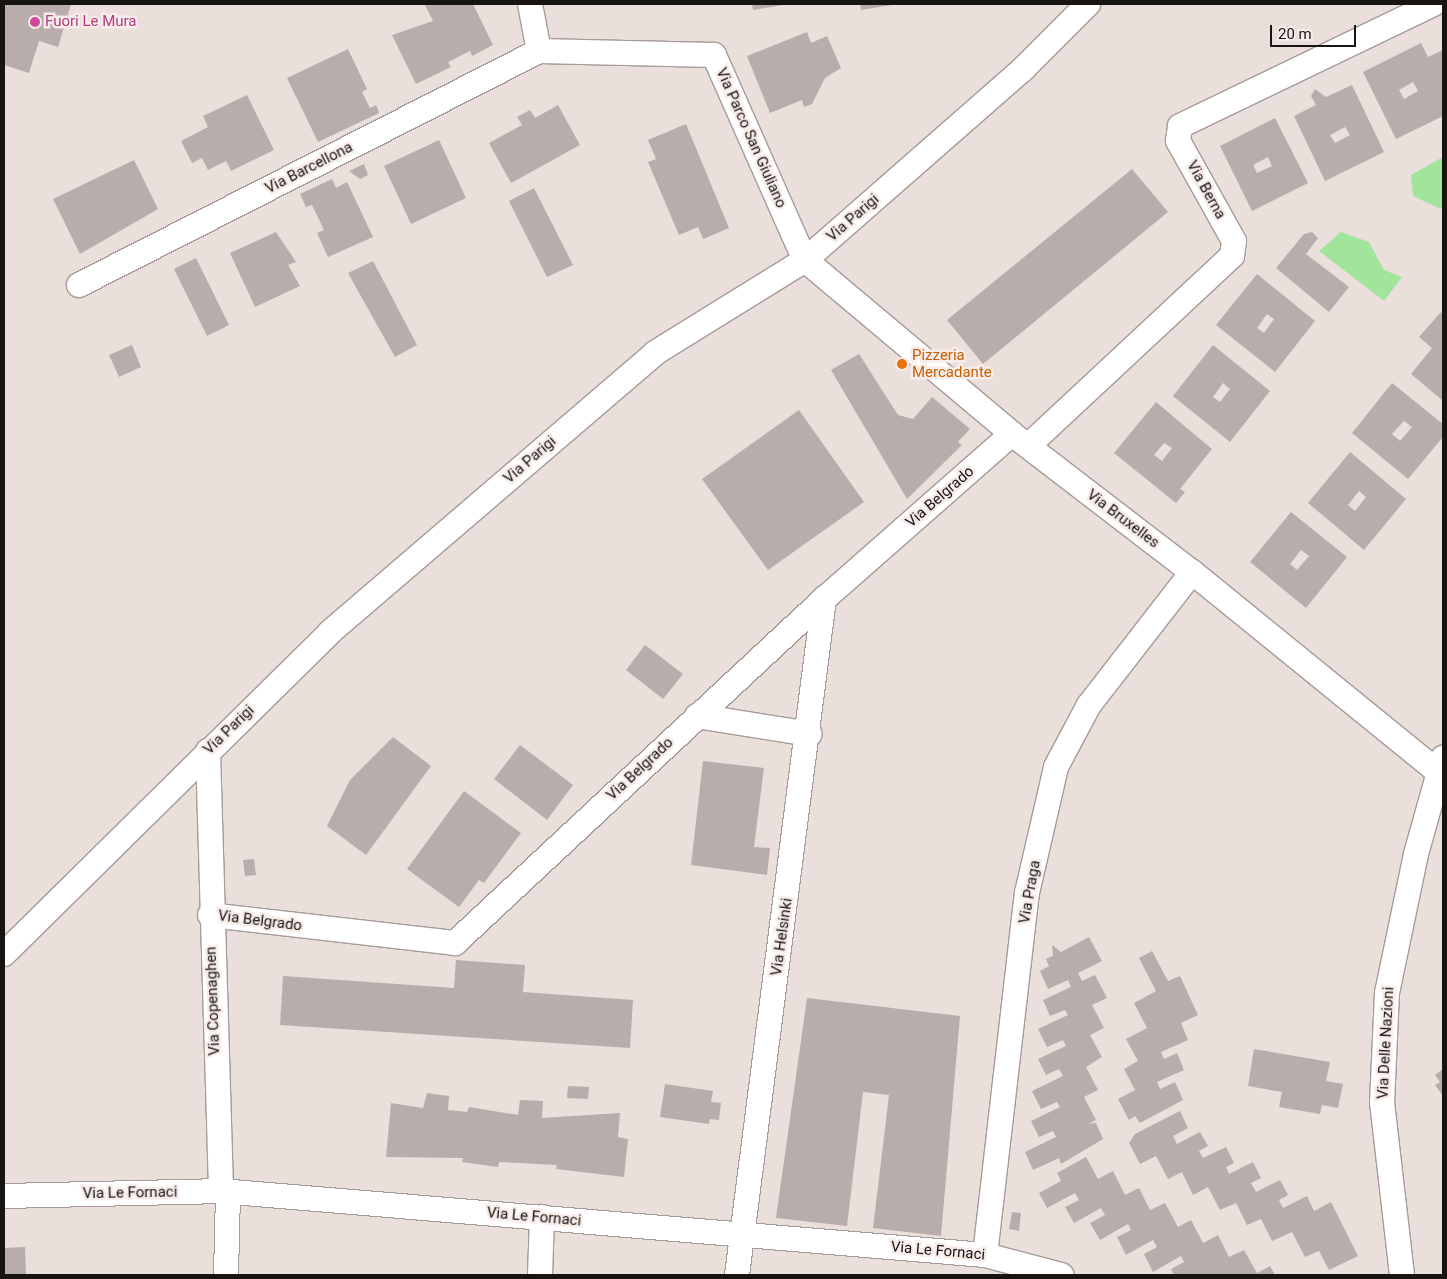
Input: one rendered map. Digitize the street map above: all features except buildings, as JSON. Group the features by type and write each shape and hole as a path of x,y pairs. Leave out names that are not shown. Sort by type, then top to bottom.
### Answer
{"street":[{"path":"530,4 539,51"},
{"name":"Via Parigi","path":"4,954 330,632 655,353 805,260 1023,69 1088,4"},
{"name":"Via Berna","path":"1020,440 1232,256 1234,241 1178,140 1180,126 1433,4"},
{"name":"Via Parco San Giuliano","path":"539,51 714,55 805,260"},
{"name":"Via Barcellona","path":"79,285 539,51"},
{"name":"Via Bruxelles","path":"805,260 1020,440 1192,572 1441,768"},
{"name":"Via Belgrado","path":"210,915 455,943 824,599 1020,440"},
{"name":"Via Praga","path":"985,1255 1027,892 1056,767 1089,705 1192,572"},
{"name":"Via Helsinki","path":"737,1275 740,1234 810,734 824,599"},
{"path":"697,716 810,734"},
{"name":"Via Copenaghen","path":"208,751 210,915 225,1191 226,1275"},
{"name":"Via Delle Nazioni","path":"1402,1275 1382,1103 1387,993 1441,768"},
{"name":"Via Le Fornaci","path":"4,1196 225,1191 985,1255 1061,1275"},
{"path":"540,1275 542,1218"}],"green space":[{"path":"1443,157 1443,206 1441,209 1413,196 1411,175"},
{"path":"1341,232 1369,242 1384,270 1402,277 1384,301 1319,251"}],"place":[{"name":"Fuori Le Mura","path":"35,22"},
{"name":"Pizzeria Mercadante","path":"902,364"}]}
